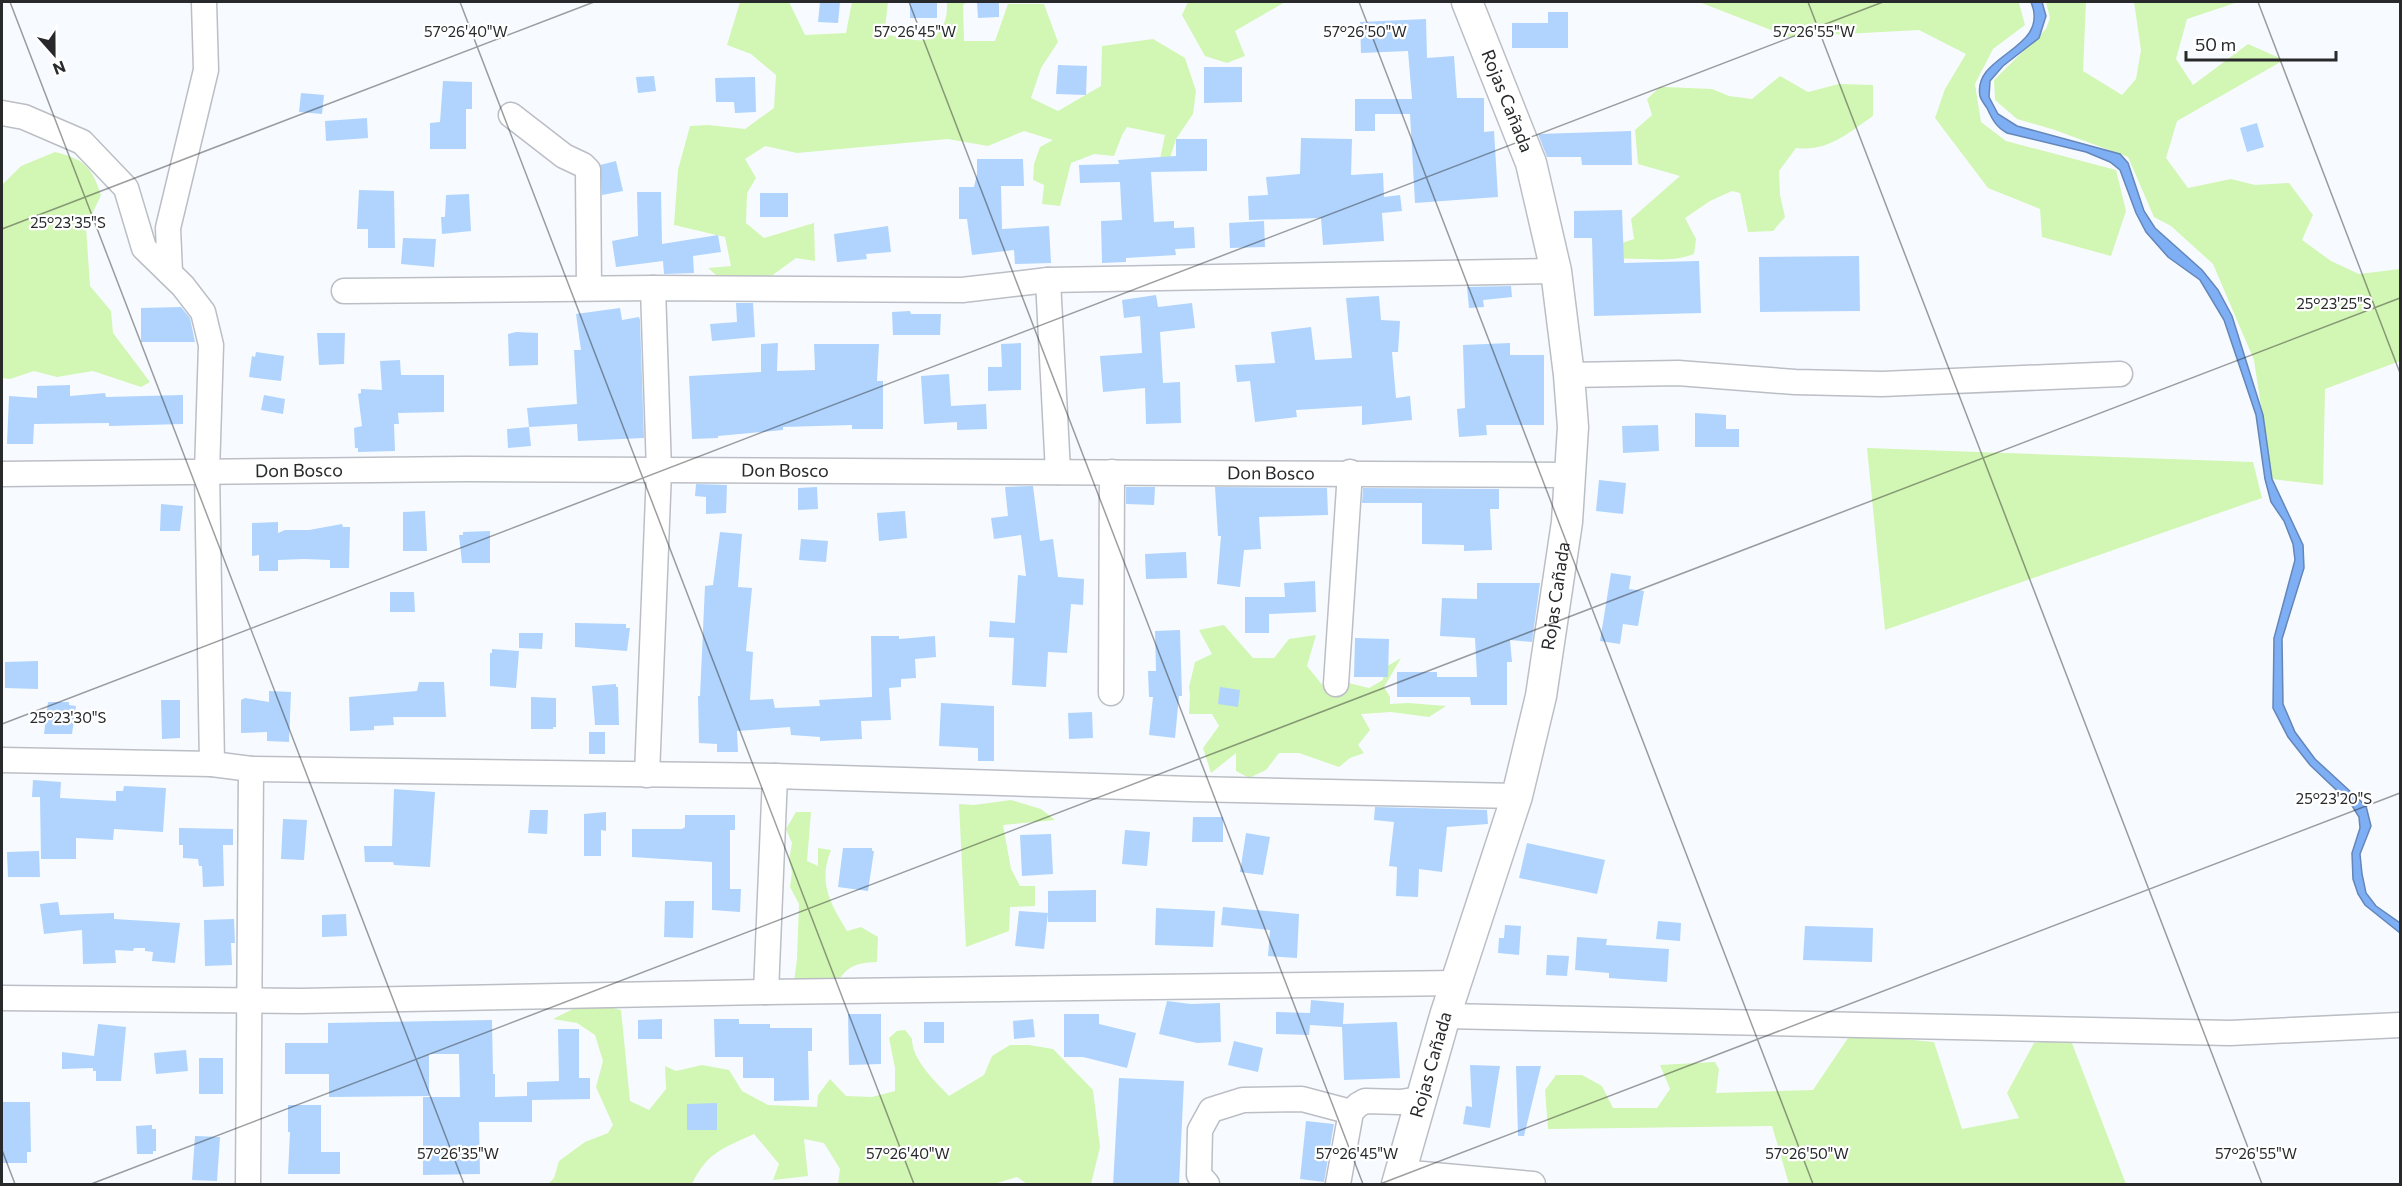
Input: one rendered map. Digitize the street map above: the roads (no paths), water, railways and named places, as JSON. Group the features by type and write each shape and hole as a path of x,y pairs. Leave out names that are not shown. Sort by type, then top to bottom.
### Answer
{"main road":[{"name":"Rojas Cañada","path":"1399,1178 1444,1016 1517,796 1541,696 1567,522 1573,428 1556,271 1532,163 1467,2"}],"street":[{"path":"170,273 168,228 206,70 204,2"},
{"path":"2,113 24,117 82,142 126,188 144,248 183,286 203,312 211,345 207,472 212,764"},
{"path":"511,115 564,156 588,170 589,288"},
{"path":"344,291 589,288 962,290 1048,280 1556,271"},
{"path":"1048,280 1058,472"},
{"path":"647,775 659,471 653,288"},
{"path":"1569,375 1678,373 1795,382 1882,384 2120,375"},
{"name":"Don Bosco","path":"2,474 466,469 1350,472 1569,475"},
{"path":"1111,693 1112,472"},
{"path":"1336,684 1350,472"},
{"path":"2,760 212,764 251,769 775,776 1517,796"},
{"path":"248,1185 251,769"},
{"path":"765,992 775,776"},
{"path":"2,998 300,1001 1456,983"},
{"path":"1444,1016 2230,1033 2400,1024"},
{"path":"1207,1185 1199,1175 1200,1130 1211,1110 1243,1100 1302,1099 1352,1112"},
{"path":"1338,1185 1352,1112 1358,1105 1365,1101 1400,1102 1420,1099"},
{"path":"1399,1178 1533,1184"}],"water":[{"path":"2031,2 2042,2 2046,16 2039,38 2003,66 1990,81 1989,97 1998,114 2017,126 2120,154 2128,163 2144,211 2155,228 2202,270 2218,290 2232,316 2263,415 2272,479 2303,545 2304,568 2282,639 2283,704 2295,732 2315,759 2366,806 2371,826 2360,854 2366,893 2376,906 2400,923 2400,933 2365,905 2358,894 2353,879 2352,853 2360,828 2359,817 2351,804 2310,765 2288,737 2273,708 2274,638 2295,560 2293,544 2284,521 2271,502 2265,479 2256,415 2224,320 2200,280 2168,257 2146,232 2136,213 2120,170 2110,162 2086,152 2007,133 1995,122 1980,96 1981,82 1987,70 2022,42 2030,31 2034,18"}]}
